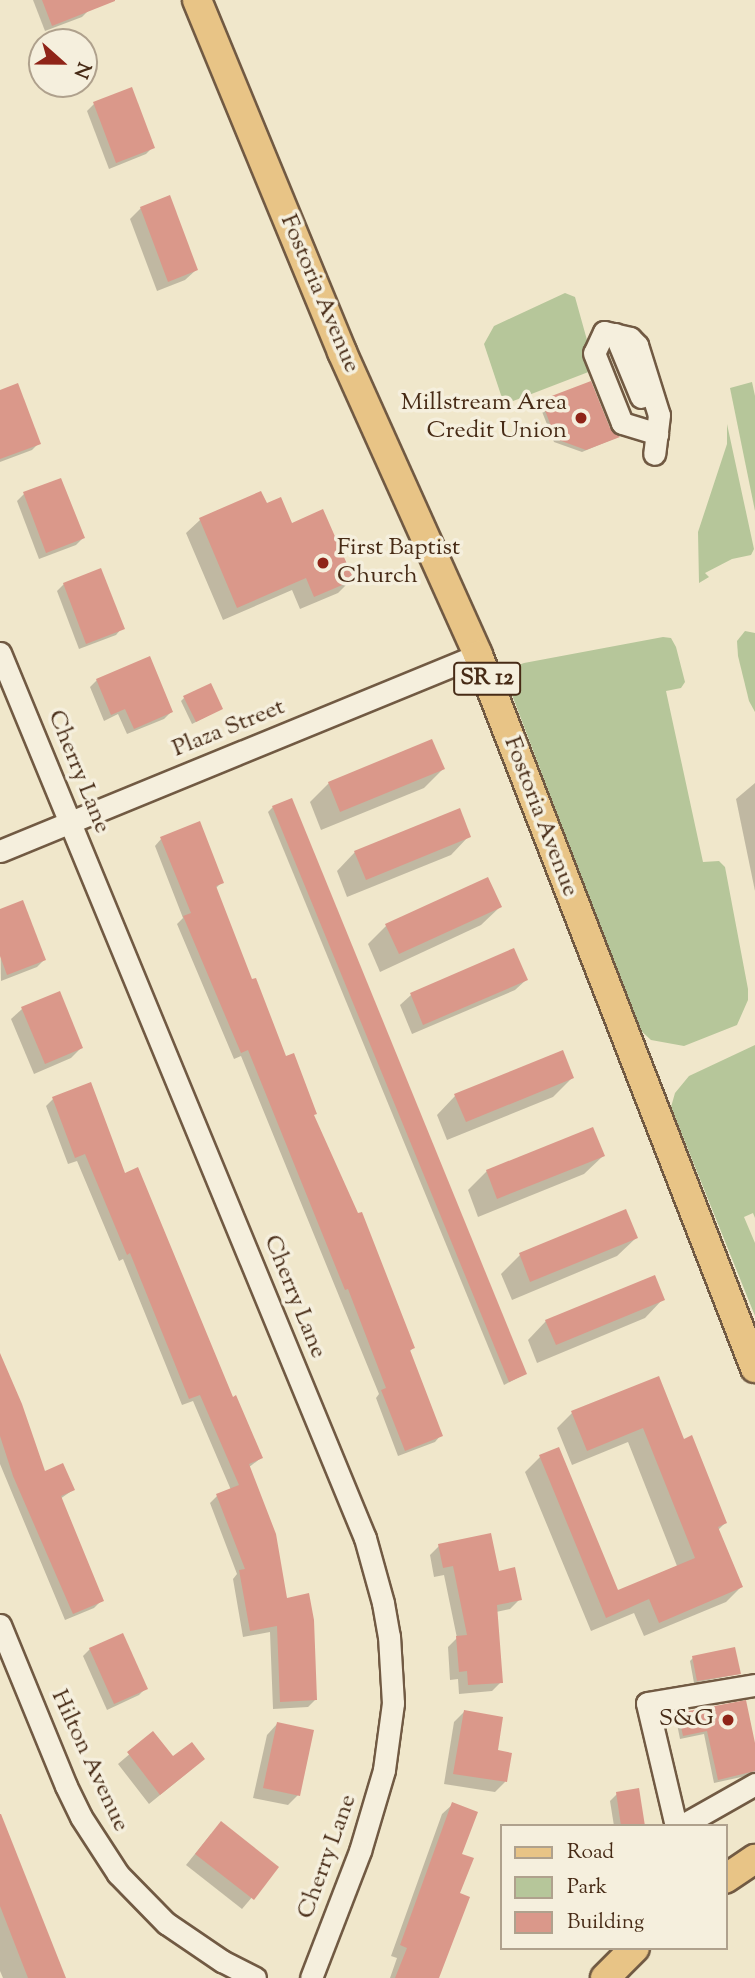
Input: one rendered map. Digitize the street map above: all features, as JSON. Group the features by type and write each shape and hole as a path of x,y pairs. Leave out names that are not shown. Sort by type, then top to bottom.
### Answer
{"main road":[{"name":"Fostoria Avenue","path":"198,0 342,352 478,654 610,999 711,1247 755,1368"},
{"path":"727,1878 755,1860"},
{"path":"606,1978 633,1950"}],"street":[{"path":"609,333 630,338 637,345 659,415 649,438 605,346 609,333"},
{"name":"Cherry Lane","path":"0,653 365,1538 383,1603 389,1636 393,1703 384,1770 360,1851 311,1978"},
{"name":"Plaza Street","path":"0,851 478,654"},
{"name":"Hilton Avenue","path":"0,1625 66,1786 87,1826 118,1874 166,1923 222,1961 255,1978"},
{"path":"678,1824 647,1703 755,1685"},
{"path":"683,1824 755,1784"}],"green space":[{"path":"565,293 575,297 587,340 585,356 591,371 508,403 502,398 484,344 494,326"},
{"path":"752,382 755,396 755,511 730,388"},
{"path":"727,424 754,549 751,555 732,559 705,573 709,577 699,583 698,532 727,444"},
{"path":"745,631 755,633 755,712 749,701 738,656 737,641"},
{"path":"663,637 671,638 676,647 685,682 681,688 666,691 703,862 719,861 725,867 748,989 748,1000 737,1025 684,1046 651,1040 638,1028 506,679 519,674 516,666 524,663"},
{"path":"755,1045 755,1218 753,1213 744,1217 755,1243 755,1316 671,1107 675,1093 689,1076"}],"building":[{"path":"42,0 115,0 115,1 52,26"},
{"path":"132,87 155,148 116,163 93,102"},
{"path":"170,195 198,270 168,282 140,207"},
{"name":"Millstream Area Credit Union","path":"591,381 610,428 620,437 586,450 556,439 541,400"},
{"path":"18,383 41,444 0,459 0,390"},
{"path":"61,478 85,538 46,553 23,492"},
{"name":"First Baptist Church","path":"261,491 267,503 281,497 292,523 323,509 354,580 314,597 306,578 237,608 199,518"},
{"path":"101,568 125,629 86,644 63,583"},
{"path":"150,656 173,712 134,729 125,709 111,715 96,679"},
{"path":"211,683 223,709 196,722 183,696"},
{"path":"432,739 445,769 340,812 328,782"},
{"path":"292,798 527,1374 509,1382 272,806"},
{"path":"460,808 471,837 366,880 354,851"},
{"path":"200,821 224,883 216,886 252,979 256,978 286,1056 294,1053 317,1114 314,1115 358,1213 362,1212 415,1348 410,1350 443,1436 405,1451 381,1390 386,1388 348,1289 345,1290 248,1050 241,1053 183,916 191,913 160,837"},
{"path":"488,877 502,907 399,954 385,924"},
{"path":"23,900 46,960 7,975 0,956 0,909"},
{"path":"514,948 528,980 423,1025 410,993"},
{"path":"60,991 83,1048 45,1064 21,1007"},
{"path":"563,1050 574,1078 466,1122 454,1094"},
{"path":"91,1082 125,1173 138,1167 233,1397 236,1395 263,1458 249,1464 276,1534 287,1598 309,1593 314,1620 317,1700 280,1702 277,1626 250,1631 239,1570 245,1569 216,1494 239,1485 200,1395 189,1399 130,1253 127,1255 85,1154 75,1158 52,1097"},
{"path":"593,1127 605,1156 497,1199 486,1170"},
{"path":"626,1209 638,1238 530,1282 519,1253"},
{"path":"655,1275 665,1300 556,1345 545,1320"},
{"path":"0,1353 22,1404 45,1471 63,1463 75,1490 61,1496 104,1601 73,1614 13,1476 0,1436"},
{"path":"659,1376 684,1439 692,1435 727,1523 718,1527 743,1587 659,1623 649,1599 606,1618 539,1455 559,1447 618,1590 695,1558 643,1428 587,1451 571,1411"},
{"path":"491,1533 499,1571 515,1567 522,1600 497,1605 503,1683 468,1685 467,1671 459,1672 456,1636 467,1635 453,1566 443,1568 438,1544"},
{"path":"123,1633 148,1689 114,1704 89,1648"},
{"path":"735,1647 741,1674 697,1681 692,1656"},
{"path":"746,1700 755,1743 755,1771 718,1780 707,1731 683,1736 678,1713"},
{"path":"464,1710 503,1717 498,1750 512,1753 507,1782 453,1774"},
{"path":"277,1722 314,1730 300,1796 263,1788"},
{"path":"153,1731 173,1756 192,1742 205,1759 160,1795 127,1752"},
{"path":"639,1788 645,1824 621,1824 616,1792"},
{"path":"452,1802 478,1812 462,1854 474,1858 460,1893 470,1897 439,1978 395,1978 407,1948 400,1945"},
{"path":"0,1814 66,1978 28,1978 0,1906"},
{"path":"221,1821 279,1867 254,1900 195,1854"}],"place":[{"name":"Millstream Area Credit Union","path":"581,418"},
{"name":"First Baptist Church","path":"323,563"},
{"name":"S&G","path":"728,1720"}]}
